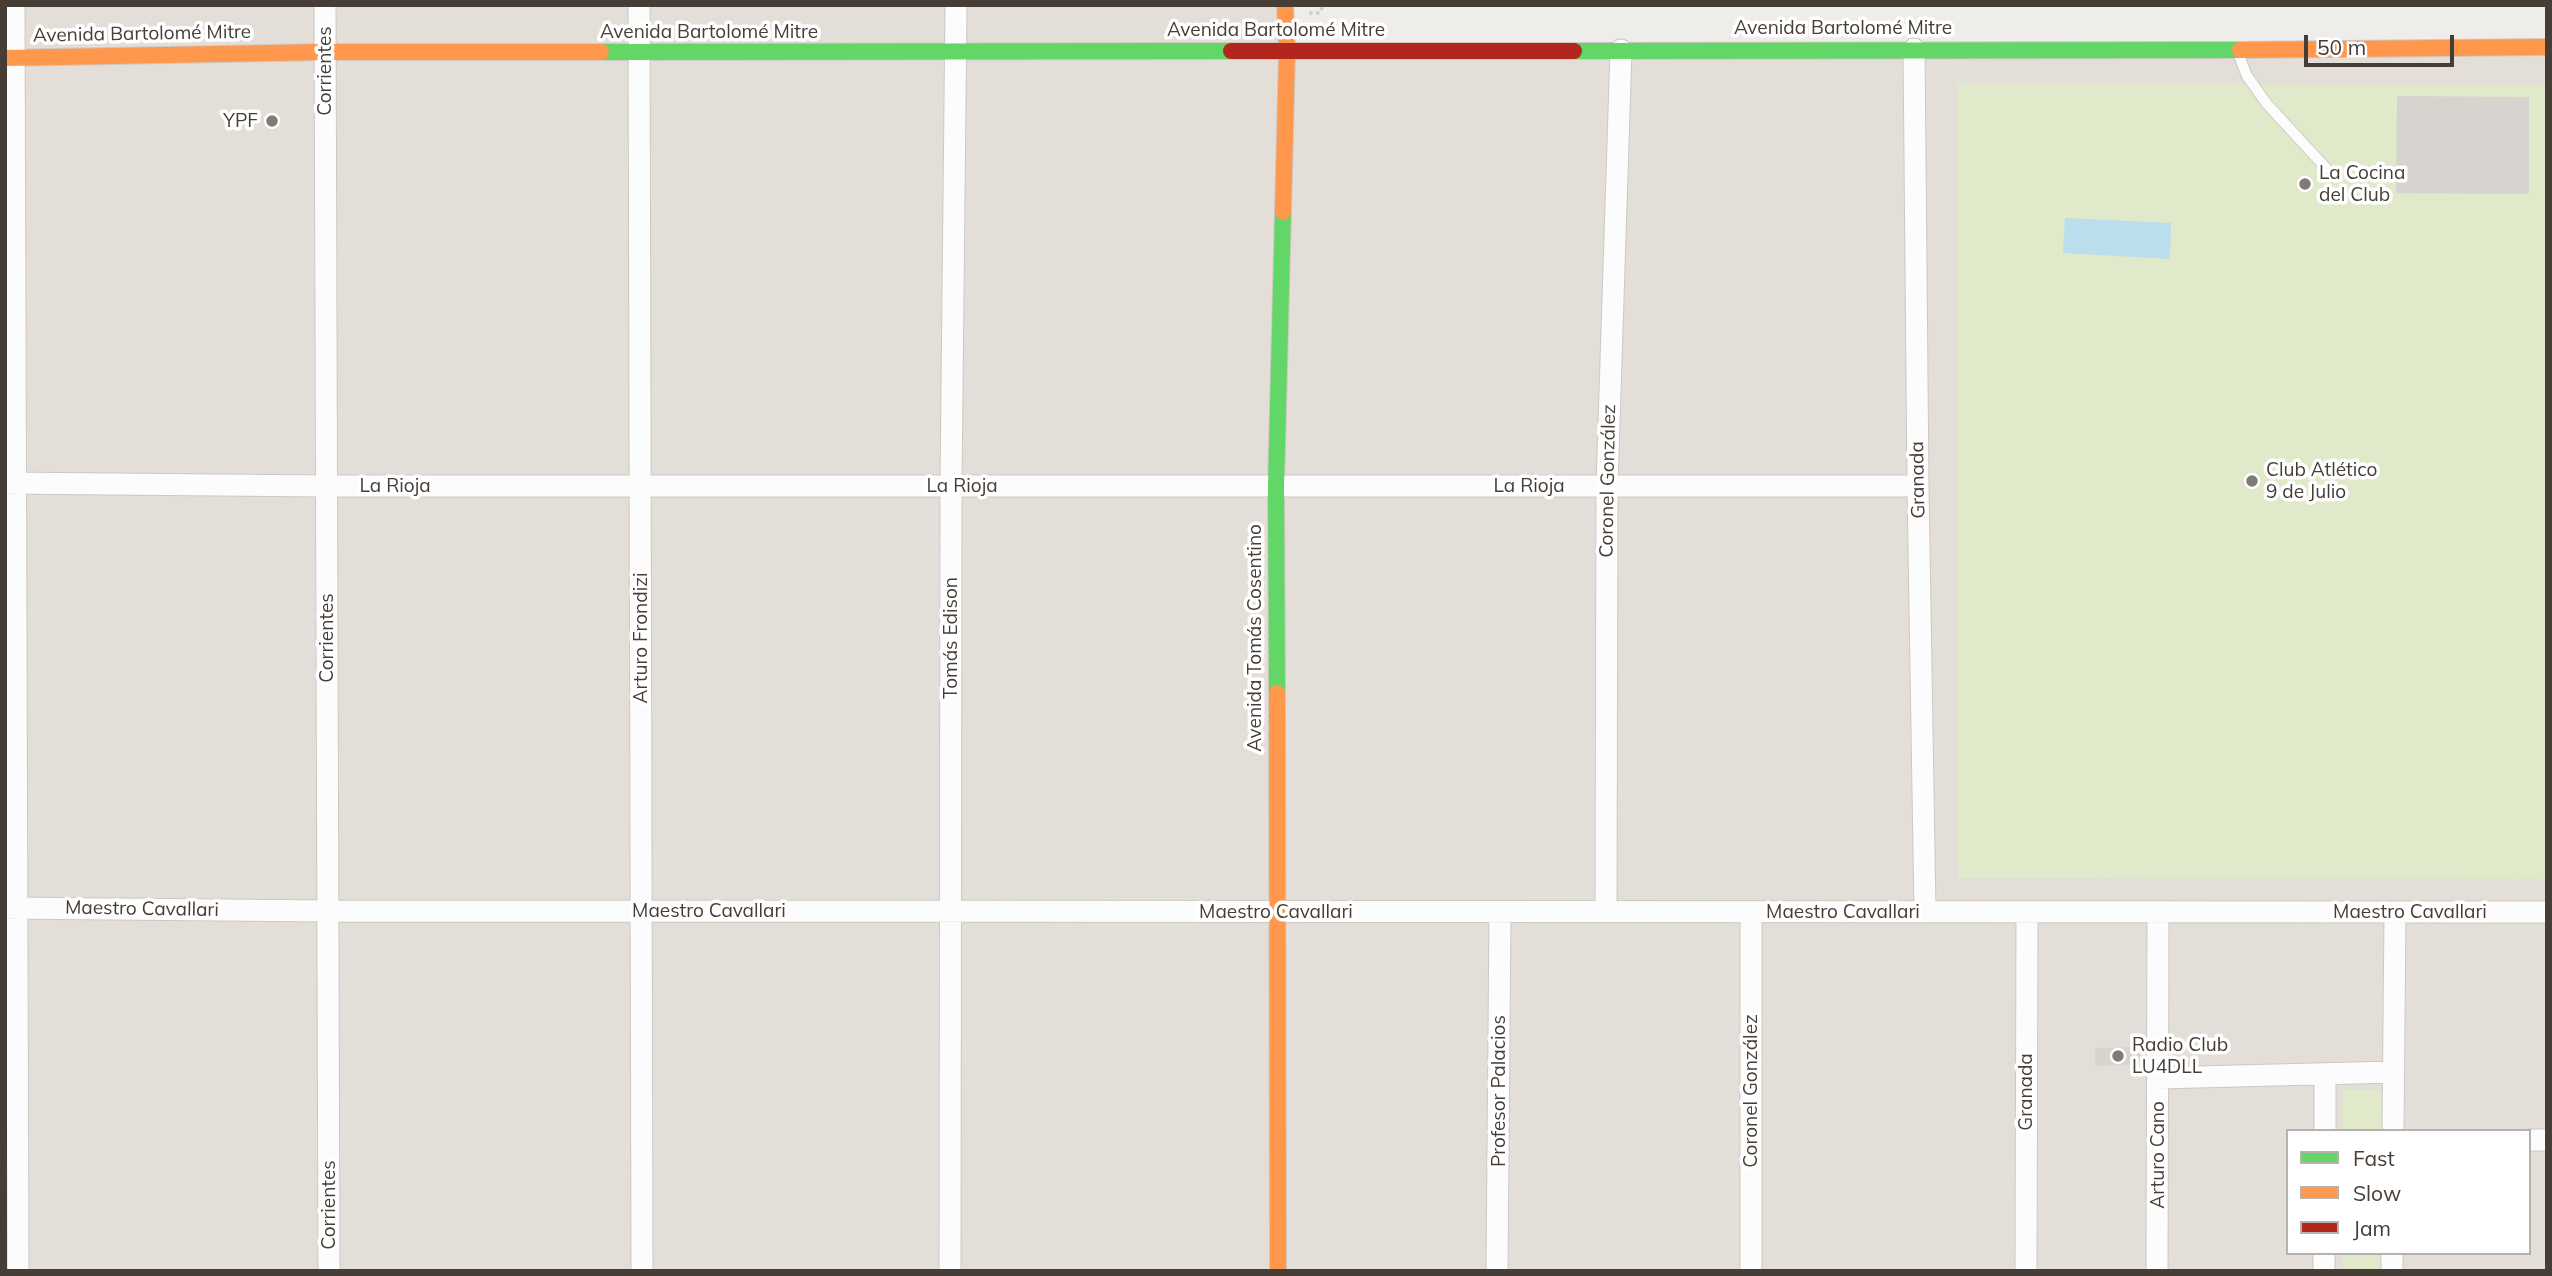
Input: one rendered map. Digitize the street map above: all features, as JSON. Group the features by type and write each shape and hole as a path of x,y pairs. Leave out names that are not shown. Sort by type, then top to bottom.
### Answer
{"main road":[{"name":"Avenida Tomás Cosentino","path":"1278,1271 1276,486 1287,51 1285,5"},
{"name":"Avenida Bartolomé Mitre","path":"10,58 325,52 639,54 956,50 2237,50 2547,47"}],"street":[{"path":"14,5 10,58 11,908 19,1271"},
{"name":"Corrientes","path":"325,5 329,1271"},
{"name":"Arturo Frondizi","path":"639,5 642,1271"},
{"name":"Tomás Edison","path":"950,1271 951,486 956,5"},
{"name":"Granada","path":"1914,49 1925,912"},
{"name":"Coronel González","path":"1606,912 1607,486 1621,50"},
{"name":"La Rioja","path":"10,483 1918,486"},
{"name":"Maestro Cavallari","path":"11,908 328,911 2547,912"},
{"name":"Profesor Palacios","path":"1497,1271 1500,912"},
{"name":"Coronel González","path":"1751,912 1751,1271"},
{"name":"Granada","path":"2026,912 2026,1271"},
{"name":"Arturo Cano","path":"2157,1271 2158,912"},
{"path":"2393,1129 2395,912"},
{"path":"2158,1078 2394,1072"},
{"path":"2325,1074 2325,1129"}],"lane":[{"path":"2237,50 2247,76 2267,104 2326,168"}],"shaded area":[{"path":"5,5 1285,5 1287,51 2547,47 2547,1271 5,1271"}],"green space":[{"name":"Club Atlético 9 de Julio","path":"1957,83 2547,85 2547,879 1958,878"},
{"path":"2342,1090 2381,1090 2381,1129 2342,1129"},
{"path":"2343,1255 2382,1255 2382,1271 2343,1271"}],"water":[{"path":"2065,218 2171,223 2170,259 2063,253"}],"building":[{"path":"2398,97 2528,98 2528,193 2397,192"},
{"name":"Radio Club LU4DLL","path":"2140,1048 2139,1063 2096,1065 2096,1049"}],"traffic: fast":[{"path":"1574,51 2240,50"},
{"path":"601,52 1231,51"},
{"path":"1277,693 1276,486 1283,212"}],"traffic: slow":[{"path":"1283,212 1287,52 1285,5"},
{"path":"2240,50 2547,47"},
{"path":"5,58 325,52 601,52"},
{"path":"1277,693 1278,1271"}],"traffic: jam":[{"path":"1231,51 1574,51"}],"place":[{"name":"YPF","path":"272,121"},
{"name":"La Cocina del Club","path":"2305,184"},
{"name":"Club Atlético 9 de Julio","path":"2252,481"},
{"name":"Radio Club LU4DLL","path":"2118,1056"}]}
